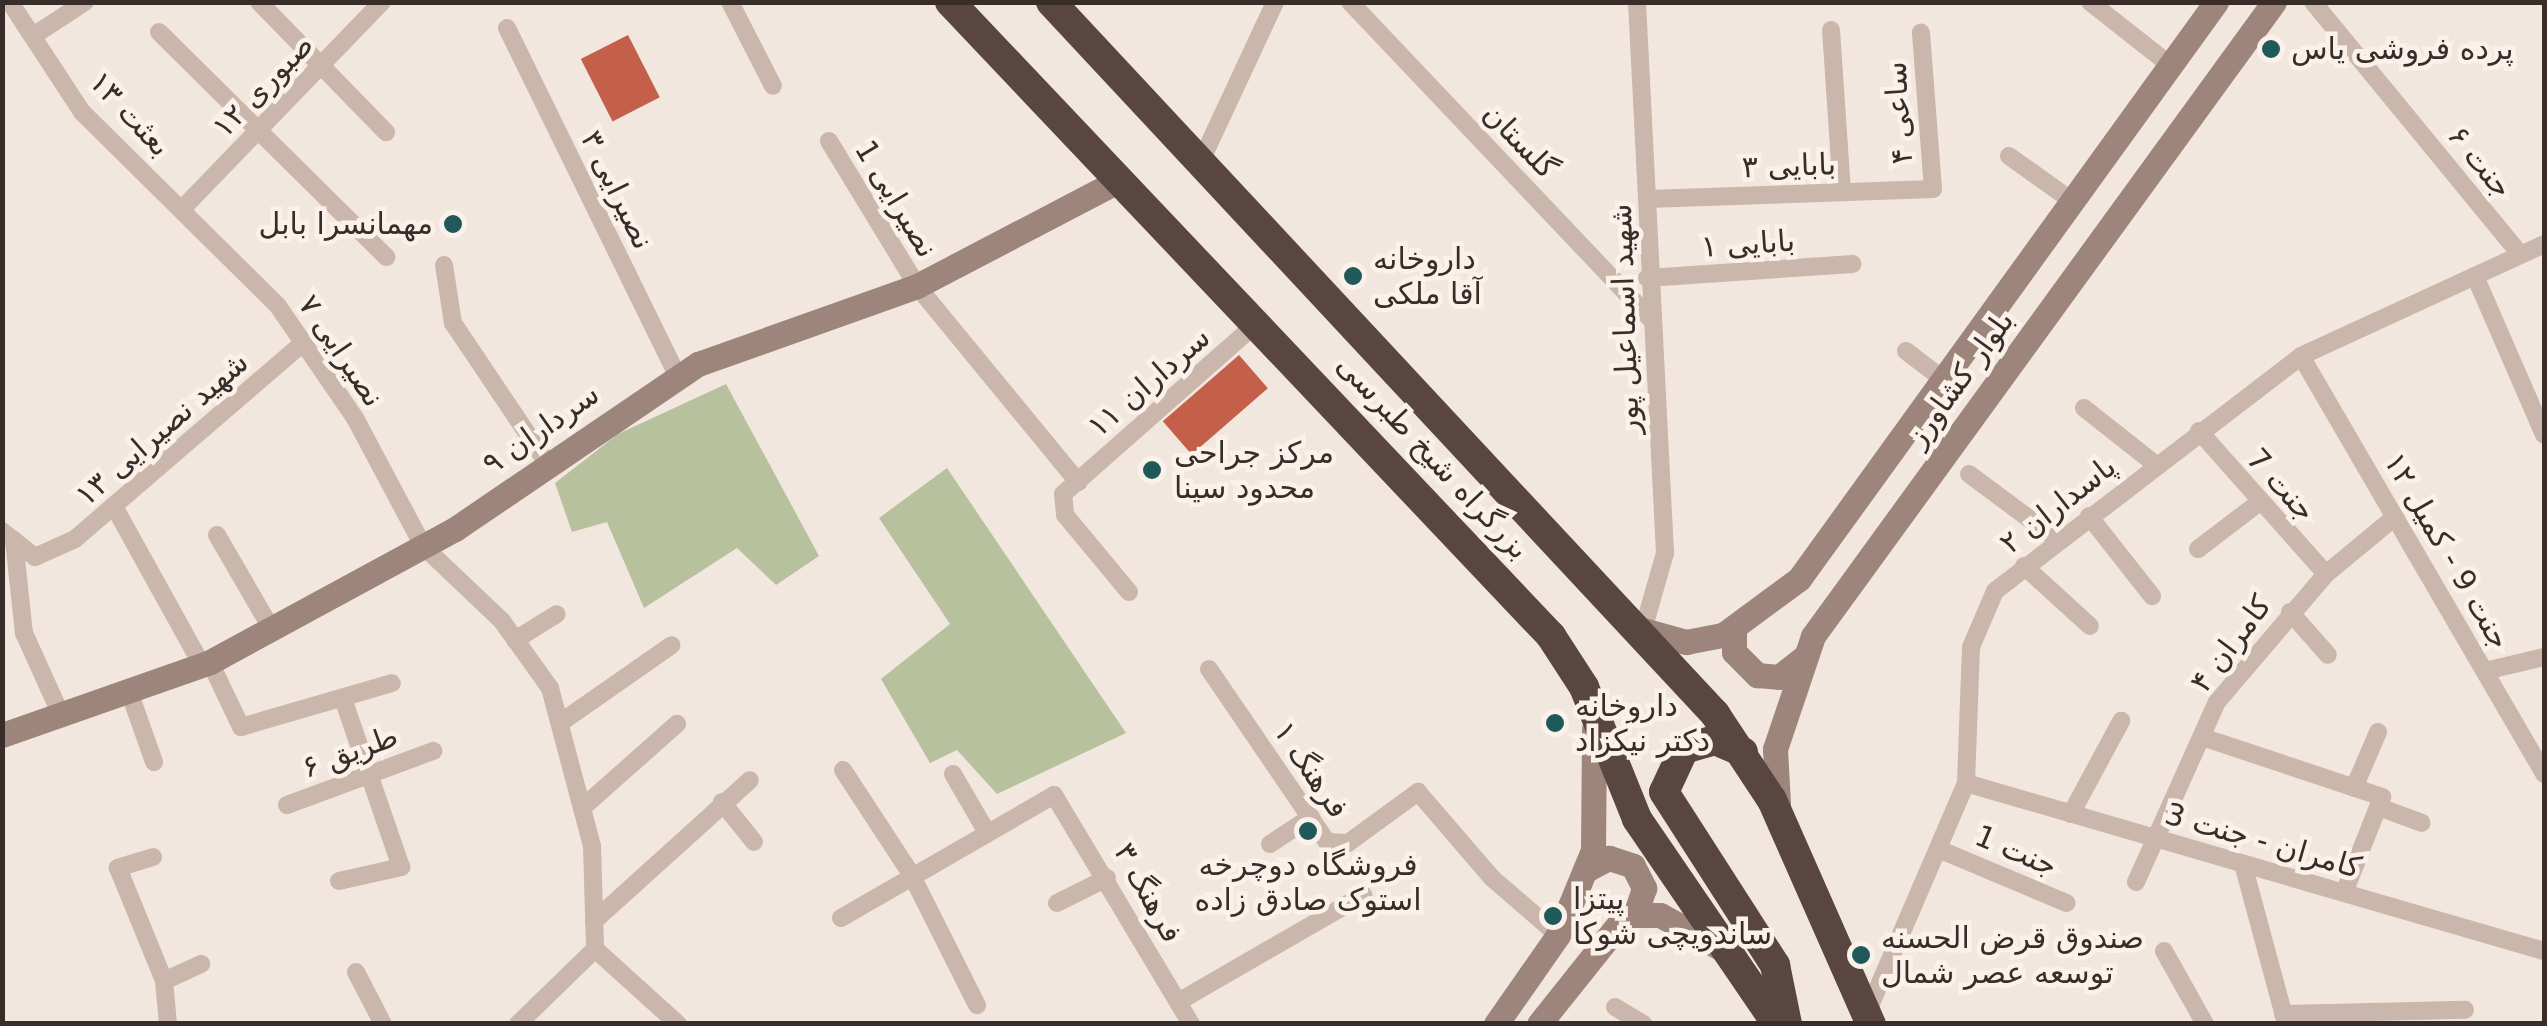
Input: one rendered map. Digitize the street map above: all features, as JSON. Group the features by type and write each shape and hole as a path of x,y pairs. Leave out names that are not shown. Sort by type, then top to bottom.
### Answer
{"highway":[{"name":"بزرگراه شیخ طبرسی","path":"950,2 1551,636 1592,709 1637,819 1777,1024"},
{"name":"بزرگراه شیخ طبرسی","path":"1051,2 1642,630 1743,752 1784,824 1869,1018"},
{"path":"1743,752 1715,740 1684,748 1664,792 1774,965 1787,1024"}],"main road":[{"name":"بلوار کشاورز","path":"1642,630 1686,642 1734,630 1799,580 2216,2"},
{"name":"بلوار کشاورز","path":"1784,824 1772,765 1804,656 2274,2"},
{"name":"سرداران ۹","path":"2,736 62,714 130,697 206,663 423,546 678,376 917,286 1120,180"},
{"path":"1734,630 1739,662 1757,675 1779,677 1804,656"},
{"path":"1496,1024 1558,935 1586,870 1600,804 1592,709"},
{"path":"1586,870 1608,858 1633,866 1644,888 1636,912"},
{"path":"1539,1024 1608,928 1636,912 1670,919 1729,953"}],"street":[{"name":"بعثت ۱۳","path":"10,2 82,112 183,208"},
{"path":"33,36 84,2"},
{"path":"259,2 324,62 386,132"},
{"name":"صبوری ۱۲","path":"183,208 382,2"},
{"path":"1201,161 1275,2"},
{"name":"گلستان","path":"1350,2 1650,318"},
{"path":"1624,2 1637,9"},
{"path":"2090,2 2170,65"},
{"name":"جنت ۶","path":"2312,2 2520,254"},
{"path":"734,4 773,86"},
{"name":"شهید اسماعیل پور","path":"1637,9 1665,553 1642,630"},
{"name":"نصیرایی ۳","path":"507,28 678,376"},
{"path":"1831,30 1842,192"},
{"path":"159,32 386,257"},
{"name":"ساعی ۴","path":"1921,32 1933,189"},
{"name":"نصیرایی 1","path":"829,141 917,286 1078,482"},
{"path":"2009,156 2072,201"},
{"name":"بابایی ۳","path":"1648,199 1933,189"},
{"name":"نصیرایی ۷","path":"183,208 303,342 423,546 516,640 550,688 582,808 595,949"},
{"name":"پاسداران ۲","path":"1869,1018 1943,850 1966,783 1971,647 1996,592 2155,464 2301,356 2544,244"},
{"name":"بابایی ۱","path":"1648,278 1853,264"},
{"path":"444,266 453,323 547,463"},
{"path":"2475,276 2544,434"},
{"name":"سرداران ۱۱","path":"1078,482 1257,323"},
{"name":"شهید نصیرایی ۱۳","path":"8,535 35,557 116,510 303,342"},
{"path":"1906,351 1944,380"},
{"name":"جنت 9 - کمیل ۱۲","path":"2301,356 2543,771"},
{"path":"2084,408 2155,464"},
{"name":"جنت 7","path":"2198,431 2257,504 2326,574"},
{"path":"1969,474 2058,540"},
{"path":"1078,482 1063,494 1065,515 1129,592"},
{"path":"2198,549 2257,504"},
{"path":"116,510 240,726 344,700 392,683"},
{"path":"2088,516 2152,596"},
{"name":"کامران ۴","path":"2136,882 2217,702 2326,574 2395,517"},
{"path":"8,535 24,632 62,714"},
{"path":"217,535 272,628"},
{"path":"2024,566 2090,626"},
{"path":"2290,612 2328,656"},
{"path":"516,640 556,614"},
{"path":"560,722 672,645"},
{"path":"2484,671 2544,657"},
{"name":"فرهنگ ۱","path":"1209,668 1311,817 1337,848 1418,792 1492,878 1558,935"},
{"path":"130,697 154,762"},
{"path":"338,881 401,867 344,700"},
{"path":"2071,814 2122,721"},
{"path":"582,808 677,724"},
{"path":"2354,788 2378,732"},
{"path":"2202,736 2382,797 2384,809 2344,893"},
{"name":"طریق ۶","path":"287,805 433,751"},
{"path":"842,770 911,874 977,1005"},
{"path":"840,918 986,831 953,774"},
{"path":"594,922 750,780"},
{"name":"کامران - جنت 3","path":"1966,783 2544,952"},
{"name":"فرهنگ ۳","path":"986,831 1054,794 1191,1024"},
{"path":"722,802 754,842"},
{"path":"2384,809 2422,823"},
{"path":"1270,844 1311,817"},
{"name":"جنت 1","path":"1943,850 2067,903"},
{"path":"153,857 118,868 164,981 168,1024"},
{"path":"2244,864 2285,1019 2433,1017 2465,1010"},
{"path":"1057,903 1107,878"},
{"path":"1178,1002 1363,896"},
{"path":"518,1024 595,949 678,1024"},
{"path":"2164,951 2205,1024"},
{"path":"164,981 202,964"},
{"path":"356,972 383,1024"},
{"path":"1614,1007 1643,1024"}],"green space":[{"path":"726,384 819,556 776,585 737,548 644,608 607,522 572,532 555,483 618,434"},
{"path":"947,468 1126,733 997,794 957,750 930,763 881,679 950,624 879,518"}],"building":[{"path":"628,35 660,97 613,121 581,59"},
{"path":"1239,355 1268,388 1192,454 1163,421"}],"place":[{"name":"پرده فروشی یاس","path":"2271,49"},
{"name":"مهمانسرا بابل","path":"453,224"},
{"name":"داروخانه آقا ملکی","path":"1353,276"},
{"name":"مرکز جراحی محدود سینا","path":"1152,470"},
{"name":"داروخانه دکتر نیکزاد","path":"1555,723"},
{"name":"فروشگاه دوچرخه استوک صادق زاده","path":"1308,831"},
{"name":"پیتزا ساندویچی شوکا","path":"1553,916"},
{"name":"صندوق قرض الحسنه توسعه عصر شمال","path":"1861,955"}]}
